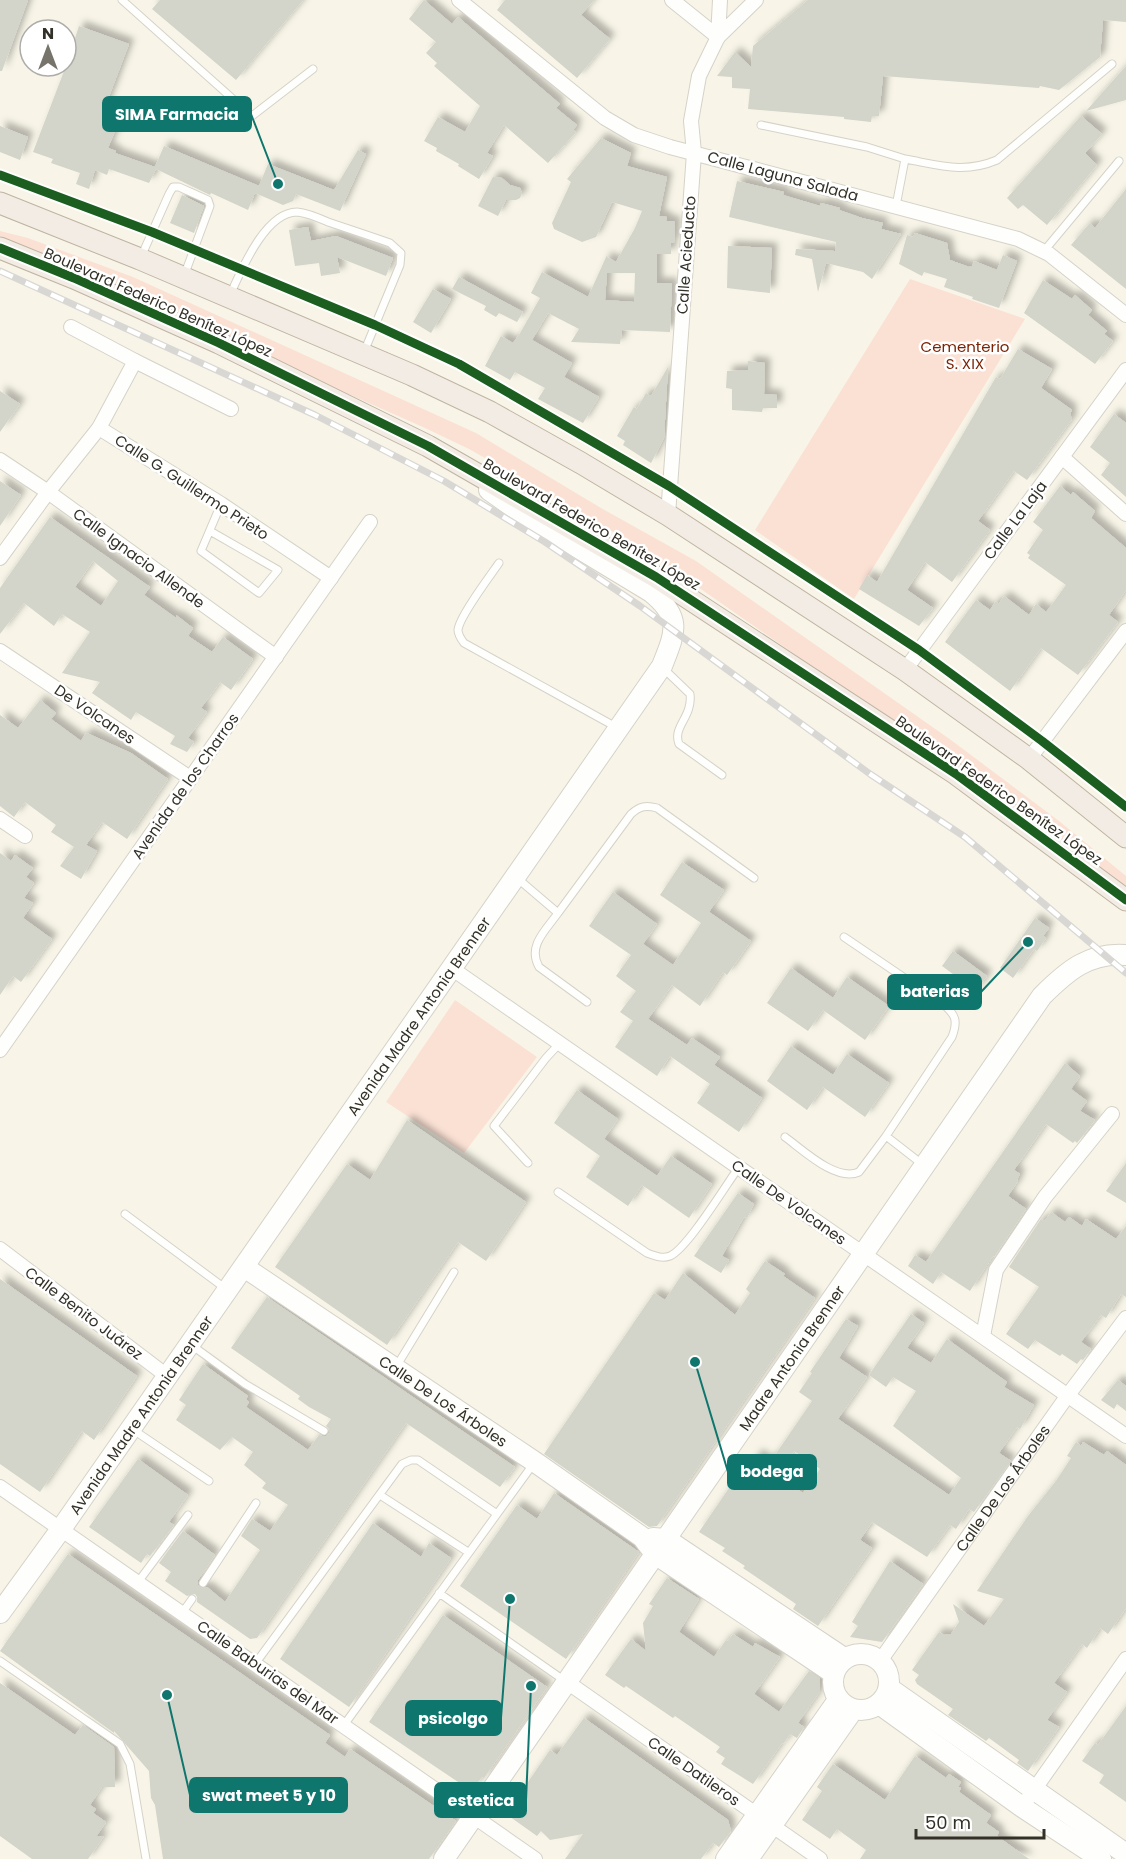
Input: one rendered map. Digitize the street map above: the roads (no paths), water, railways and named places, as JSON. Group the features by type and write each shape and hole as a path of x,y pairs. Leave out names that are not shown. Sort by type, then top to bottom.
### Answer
{"main road":[{"name":"Boulevard Federico Benítez López","path":"0,203 140,259 363,354 490,412 581,463 668,515 905,669 1029,759 1126,837"},
{"name":"Boulevard Federico Benítez López","path":"0,248 74,278 219,343 428,446 656,577 956,774 1126,900"}],"street":[{"name":"Calle Laguna Salada","path":"459,0 605,118 634,135 670,147 896,206 1036,246 1126,315"},
{"path":"672,0 717,37 756,0"},
{"name":"Calle Acieducto","path":"668,515 694,153 691,121 699,76 717,37 720,0"},
{"path":"71,327 231,409"},
{"path":"99,428 135,361"},
{"name":"Calle La Laja","path":"905,669 1126,370"},
{"name":"Calle G. Guillermo Prieto","path":"0,558 99,428 221,504 331,578"},
{"path":"1062,457 1126,514"},
{"name":"Calle Ignacio Allende","path":"0,460 48,492 276,657"},
{"name":"Avenida Madre Antonia Brenner","path":"0,1613 131,1429 662,666 674,633 669,610 663,601 501,500 479,481 471,470"},
{"name":"Avenida de los Charros","path":"0,1050 370,522"},
{"path":"1029,759 1126,631"},
{"name":"De Volcanes","path":"0,651 190,778"},
{"path":"0,819 25,836"},
{"name":"Madre Antonia Brenner","path":"444,1859 1042,996 1062,975 1088,960 1126,955"},
{"name":"Calle De Volcanes","path":"451,968 1126,1436"},
{"path":"983,1336 996,1270 1046,1197 1113,1114"},
{"name":"Calle Benito Juárez","path":"0,1250 167,1376"},
{"name":"Calle De Los Árboles","path":"243,1267 535,1462 642,1537 661,1547 839,1666"},
{"name":"Calle De Los Árboles","path":"880,1661 1068,1395 1126,1318"},
{"name":"Calle Baburias del Mar","path":"0,1486 535,1859"},
{"path":"853,1654 872,1656 880,1661 889,1678 884,1696 863,1711 846,1705 832,1683 839,1666 853,1654"},
{"path":"1022,1807 1126,1659"},
{"name":"Calle Datileros","path":"567,1682 820,1859"},
{"path":"884,1696 1034,1790 1126,1854"},
{"path":"884,1696 1022,1807 1101,1859"},
{"path":"726,1859 765,1820 846,1705"},
{"path":"748,1859 765,1820"}],"lane":[{"path":"122,0 252,116 313,69"},
{"path":"761,125 867,147 905,159 967,169 996,160 1112,64"},
{"path":"896,206 905,159"},
{"path":"1044,251 1119,161"},
{"path":"140,259 173,187 179,187 208,200 210,206 183,278"},
{"path":"229,297 241,270 263,233 275,220 290,213 306,214 390,243 401,253 400,265 363,354"},
{"path":"210,531 278,570 259,593 201,551 221,504"},
{"path":"499,563 462,620 458,631 459,638 464,643 619,728"},
{"path":"662,666 690,694 689,711 677,734 679,744 722,775"},
{"path":"587,1002 539,967 534,951 537,942 558,913 631,814 639,807 657,808 754,879"},
{"path":"515,877 558,913"},
{"path":"784,1137 832,1171 852,1175 859,1172 886,1136 952,1037 957,1024 954,1014 943,1004 844,937"},
{"path":"528,1163 494,1126 560,1043"},
{"path":"886,1136 924,1166"},
{"path":"558,1192 647,1253 658,1257 668,1257 683,1246 739,1167"},
{"path":"125,1214 227,1290"},
{"path":"396,1369 454,1272"},
{"path":"190,1344 245,1384 324,1431"},
{"path":"131,1429 209,1481"},
{"path":"255,1664 402,1464 418,1460 497,1514"},
{"path":"344,1725 535,1462"},
{"path":"380,1495 468,1552"},
{"path":"203,1583 256,1503"},
{"path":"138,1582 188,1515"},
{"path":"440,1593 567,1682"},
{"path":"182,1613 192,1599"},
{"path":"0,1661 120,1744 130,1764 146,1859"}],"railway":[{"path":"0,271 315,415 444,481 545,542 640,606 870,774 965,837 1126,973"}],"place":[{"name":"SIMA Farmacia","path":"278,184"},
{"name":"baterias","path":"1028,942"},
{"name":"bodega","path":"695,1362"},
{"name":"psicolgo","path":"510,1599"},
{"name":"estetica","path":"531,1686"},
{"name":"swat meet 5 y 10","path":"167,1695"}],"park label":[{"name":"Cementerio S. XIX","path":"965,354"}]}
